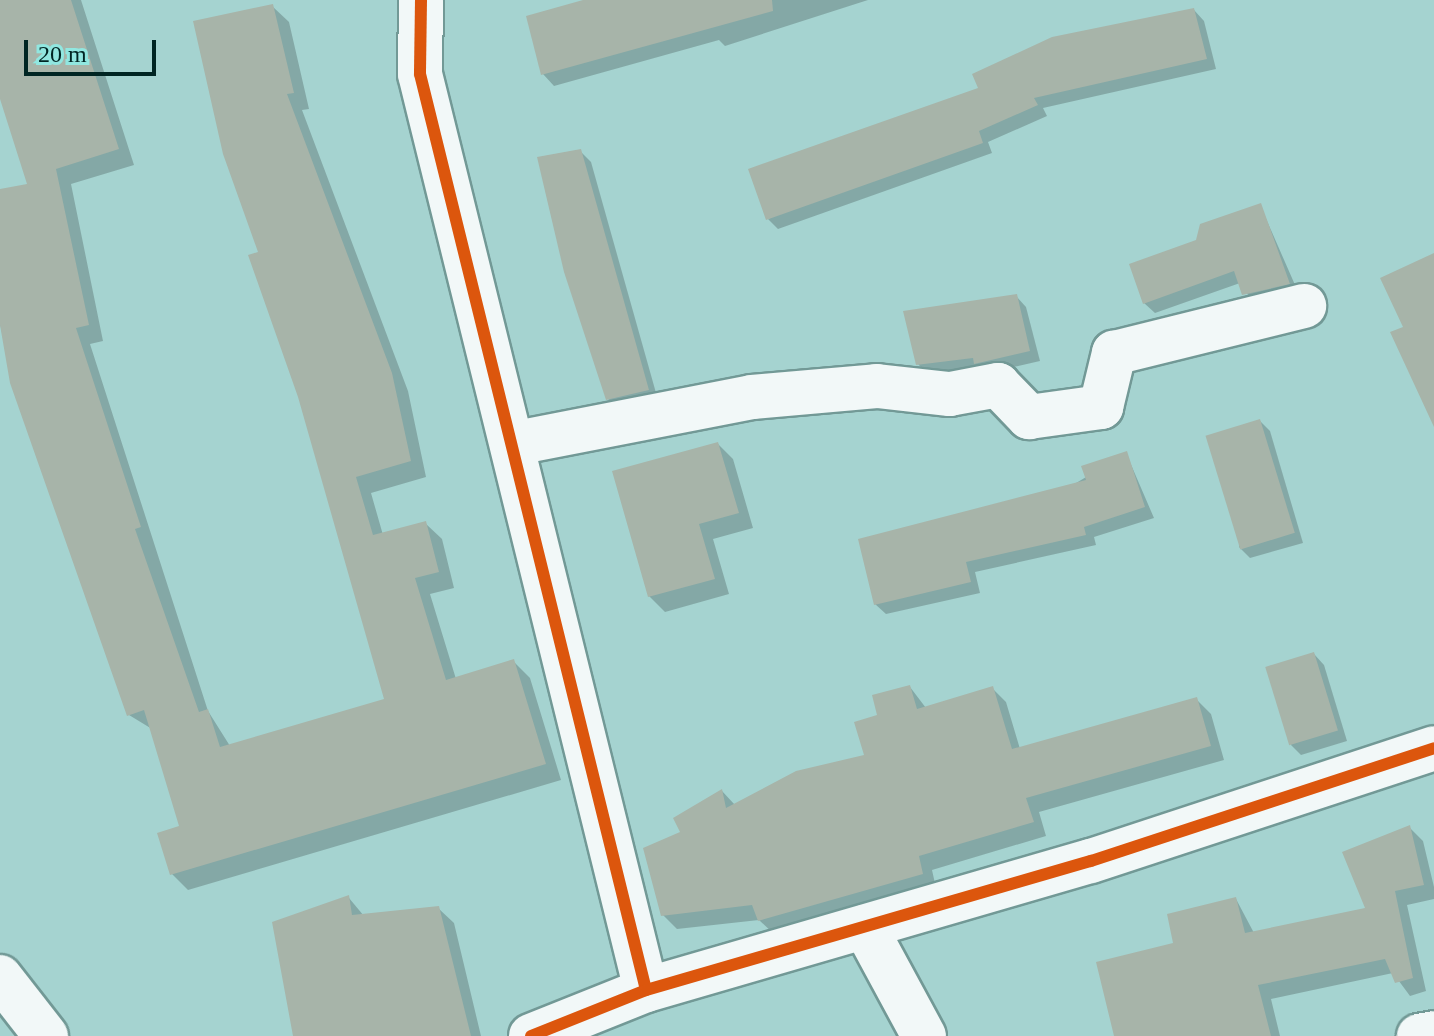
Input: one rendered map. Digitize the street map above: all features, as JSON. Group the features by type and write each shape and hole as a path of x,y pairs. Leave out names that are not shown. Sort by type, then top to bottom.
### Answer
{"street":[{"path":"421,0 420,74 516,443 646,990"},
{"path":"516,443 752,397 877,386 950,394 998,385 1029,417 1101,407 1114,353 1304,306"},
{"path":"531,1036 646,990 865,927 1434,748"},
{"path":"865,927 924,1036"},
{"path":"0,977 46,1036"},
{"path":"1419,1036 1434,1033"}],"building":[{"path":"0,0 71,0 119,149 56,169 89,325 76,328 141,527 135,529 199,712 208,709 220,747 384,699 298,397 248,255 258,252 223,154 193,21 273,4 294,93 287,94 392,373 411,461 356,477 373,535 426,521 439,572 415,578 446,680 514,659 546,764 170,875 157,833 179,826 144,710 127,716 10,383 0,325 0,189 27,184 0,99"},
{"path":"583,0 772,0 773,11 541,75 526,16"},
{"path":"1194,8 1207,59 1034,98 1038,105 979,131 983,143 766,220 748,169 978,88 972,74 1052,37"},
{"path":"581,149 649,390 606,400 564,272 537,157"},
{"path":"1261,203 1290,284 1242,295 1234,271 1143,304 1129,264 1196,240 1200,224"},
{"path":"1434,253 1434,427 1390,332 1403,327 1380,278"},
{"path":"1017,294 1030,351 974,364 973,358 916,365 903,311"},
{"path":"1260,419 1295,533 1240,549 1205,436"},
{"path":"718,442 739,513 699,524 715,579 648,597 612,471"},
{"path":"1127,451 1145,507 1084,527 1086,535 966,562 971,582 874,605 858,539 1086,480 1081,466"},
{"path":"1314,652 1338,730 1289,745 1265,667"},
{"path":"910,685 917,709 993,686 1012,749 1197,697 1211,746 1026,798 1034,822 919,856 923,874 758,921 752,905 661,916 643,848 680,832 673,818 722,789 726,808 796,771 864,755 854,722 877,715 872,695"},
{"path":"1410,825 1424,885 1395,891 1413,978 1395,983 1385,959 1258,985 1271,1036 1114,1036 1096,962 1173,943 1167,914 1236,897 1245,933 1365,908 1342,852"},
{"path":"349,895 352,915 439,906 471,1036 293,1036 272,922"}],"cycle path":[{"path":"421,0 420,74 646,990"},
{"path":"531,1036 646,990 1091,861 1434,748"}]}
